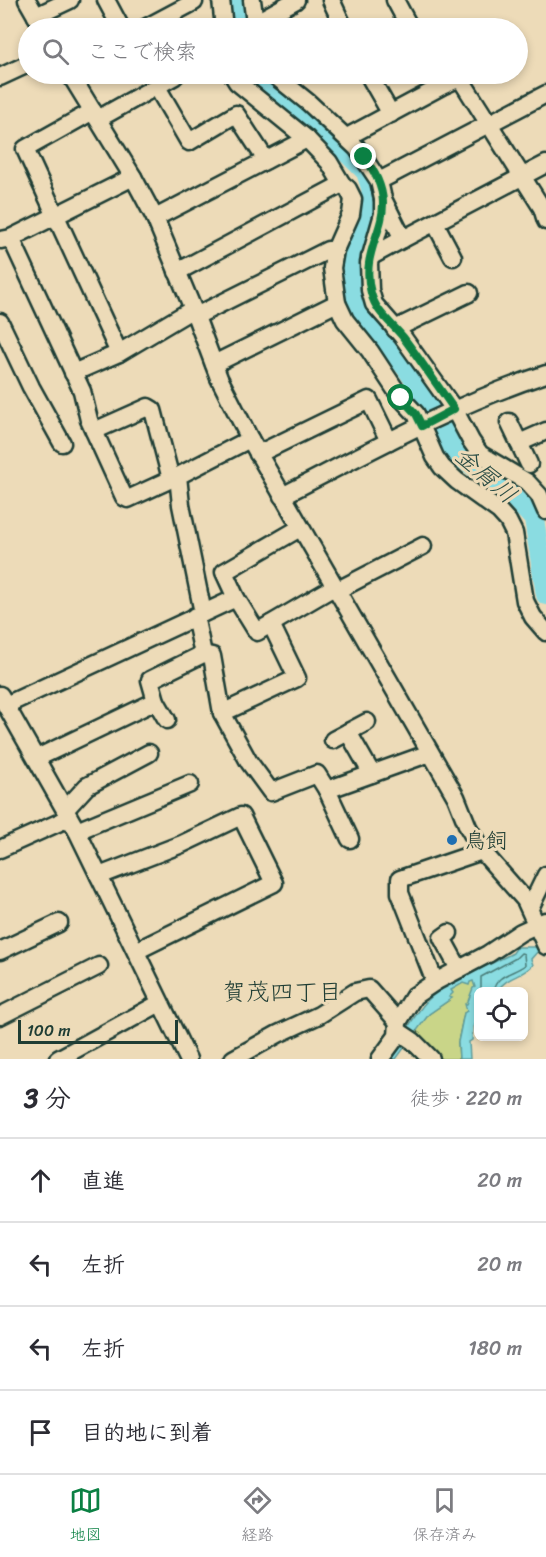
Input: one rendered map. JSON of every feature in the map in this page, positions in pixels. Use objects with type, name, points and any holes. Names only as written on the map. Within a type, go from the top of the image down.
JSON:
[{"type":"street","points":[[27,0],[38,18]]},
{"type":"street","points":[[45,18],[70,0]]},
{"type":"street","points":[[106,0],[116,18]]},
{"type":"street","points":[[164,18],[194,2],[192,0]]},
{"type":"street","points":[[221,0],[223,18]]},
{"type":"street","points":[[252,0],[254,18]]},
{"type":"street","points":[[268,18],[296,0]]},
{"type":"street","points":[[331,0],[339,18]]},
{"type":"street","points":[[395,0],[405,18]]},
{"type":"street","points":[[0,77],[18,69]]},
{"type":"street","points":[[76,84],[133,177],[154,218],[214,364],[258,454],[456,797],[468,827],[482,851],[518,890],[541,923],[546,946]]},
{"type":"street","points":[[119,353],[25,149],[162,84]]},
{"type":"street","points":[[239,84],[307,139],[329,162],[342,184],[348,189],[353,199],[351,214],[335,250],[333,268],[337,303],[345,320],[370,351],[401,398],[416,414],[435,457],[449,475],[499,511],[508,521],[514,533],[525,601],[533,617],[546,632]]},
{"type":"street","points":[[285,84],[347,137],[379,181],[383,199],[383,214],[370,257],[368,274],[374,304],[454,409],[480,454],[527,482],[539,495],[546,511]]},
{"type":"street","points":[[374,84],[391,114]]},
{"type":"street","points":[[347,137],[391,114],[432,84]]},
{"type":"street","points":[[464,84],[542,208],[546,221]]},
{"type":"street","points":[[157,87],[189,142],[236,114],[266,160]]},
{"type":"street","points":[[379,181],[546,94]]},
{"type":"street","points":[[154,218],[307,139]]},
{"type":"street","points":[[370,257],[546,164]]},
{"type":"street","points":[[133,177],[56,217],[6,239],[82,391],[89,420],[124,497],[128,499],[174,478],[250,439]]},
{"type":"street","points":[[177,272],[342,184]]},
{"type":"street","points":[[383,199],[404,239]]},
{"type":"street","points":[[435,223],[453,257]]},
{"type":"street","points":[[73,373],[119,353],[194,313],[328,250],[335,250]]},
{"type":"street","points":[[395,329],[469,293]]},
{"type":"street","points":[[214,364],[337,303]]},
{"type":"street","points":[[0,322],[31,387],[62,443]]},
{"type":"street","points":[[282,496],[454,409],[503,388],[546,374]]},
{"type":"street","points":[[258,454],[369,400],[389,441]]},
{"type":"street","points":[[94,431],[148,407],[153,410],[181,505],[203,654]]},
{"type":"street","points":[[508,422],[529,464]]},
{"type":"street","points":[[519,442],[546,431]]},
{"type":"street","points":[[300,528],[224,572],[236,598],[257,633],[335,589],[423,546]]},
{"type":"street","points":[[188,1059],[70,819],[3,700],[236,598]]},
{"type":"street","points":[[222,713],[297,678],[271,624]]},
{"type":"street","points":[[167,720],[156,701],[150,680],[203,654],[212,656],[222,713],[249,762],[271,792],[317,774],[350,839]]},
{"type":"street","points":[[37,758],[156,701]]},
{"type":"street","points":[[367,722],[340,736],[372,774]]},
{"type":"street","points":[[70,819],[87,786],[149,753]]},
{"type":"street","points":[[327,790],[430,753]]},
{"type":"street","points":[[0,849],[70,819],[190,784]]},
{"type":"street","points":[[99,876],[182,844],[241,816],[246,826],[274,883],[136,951]]},
{"type":"street","points":[[435,982],[400,892],[400,879],[482,851]]},
{"type":"street","points":[[530,908],[546,875]]},
{"type":"street","points":[[0,951],[59,923]]},
{"type":"street","points":[[380,1059],[397,1036],[398,1027],[414,996],[435,982],[488,954],[521,932],[541,923]]},
{"type":"street","points":[[417,936],[430,932],[446,935],[459,969]]},
{"type":"street","points":[[0,1016],[99,966]]},
{"type":"street","points":[[233,1059],[319,1015],[355,992],[369,989],[398,1027],[431,1059]]},
{"type":"street","points":[[58,1059],[160,1003]]},
{"type":"green space","points":[[475,980],[478,985],[474,987],[474,995],[467,1012],[464,1013],[458,1042],[459,1059],[439,1059],[413,1034],[429,1014],[449,1000],[449,990],[464,982]]},
{"type":"water","points":[[517,947],[537,947],[539,950],[531,959],[533,965],[500,987],[475,987],[473,981],[469,985],[463,983],[451,990],[453,993],[449,997],[452,998],[429,1014],[396,1059],[388,1059],[416,1015],[435,994],[513,953]]},
{"type":"water","points":[[473,988],[474,1025],[472,1040],[469,1042],[470,1059],[459,1059],[458,1042],[464,1013],[467,1011],[465,1004]]},
{"type":"waterway","name":"金屑川","points":[[235,0],[238,18]]},
{"type":"waterway","name":"金屑川","points":[[268,84],[317,123],[366,172],[372,191],[349,272],[355,306],[407,369],[425,396],[456,454],[504,487],[534,519],[546,595]]},
{"type":"place","name":"鳥飼","points":[[452,840]]},
{"type":"district","name":"賀茂四丁目","points":[[282,992]]},
{"type":"route","points":[[364,157],[379,181],[383,199],[383,214],[369,262],[368,274],[374,304],[380,314],[402,336],[454,409],[422,426],[416,414],[401,398]]}]
